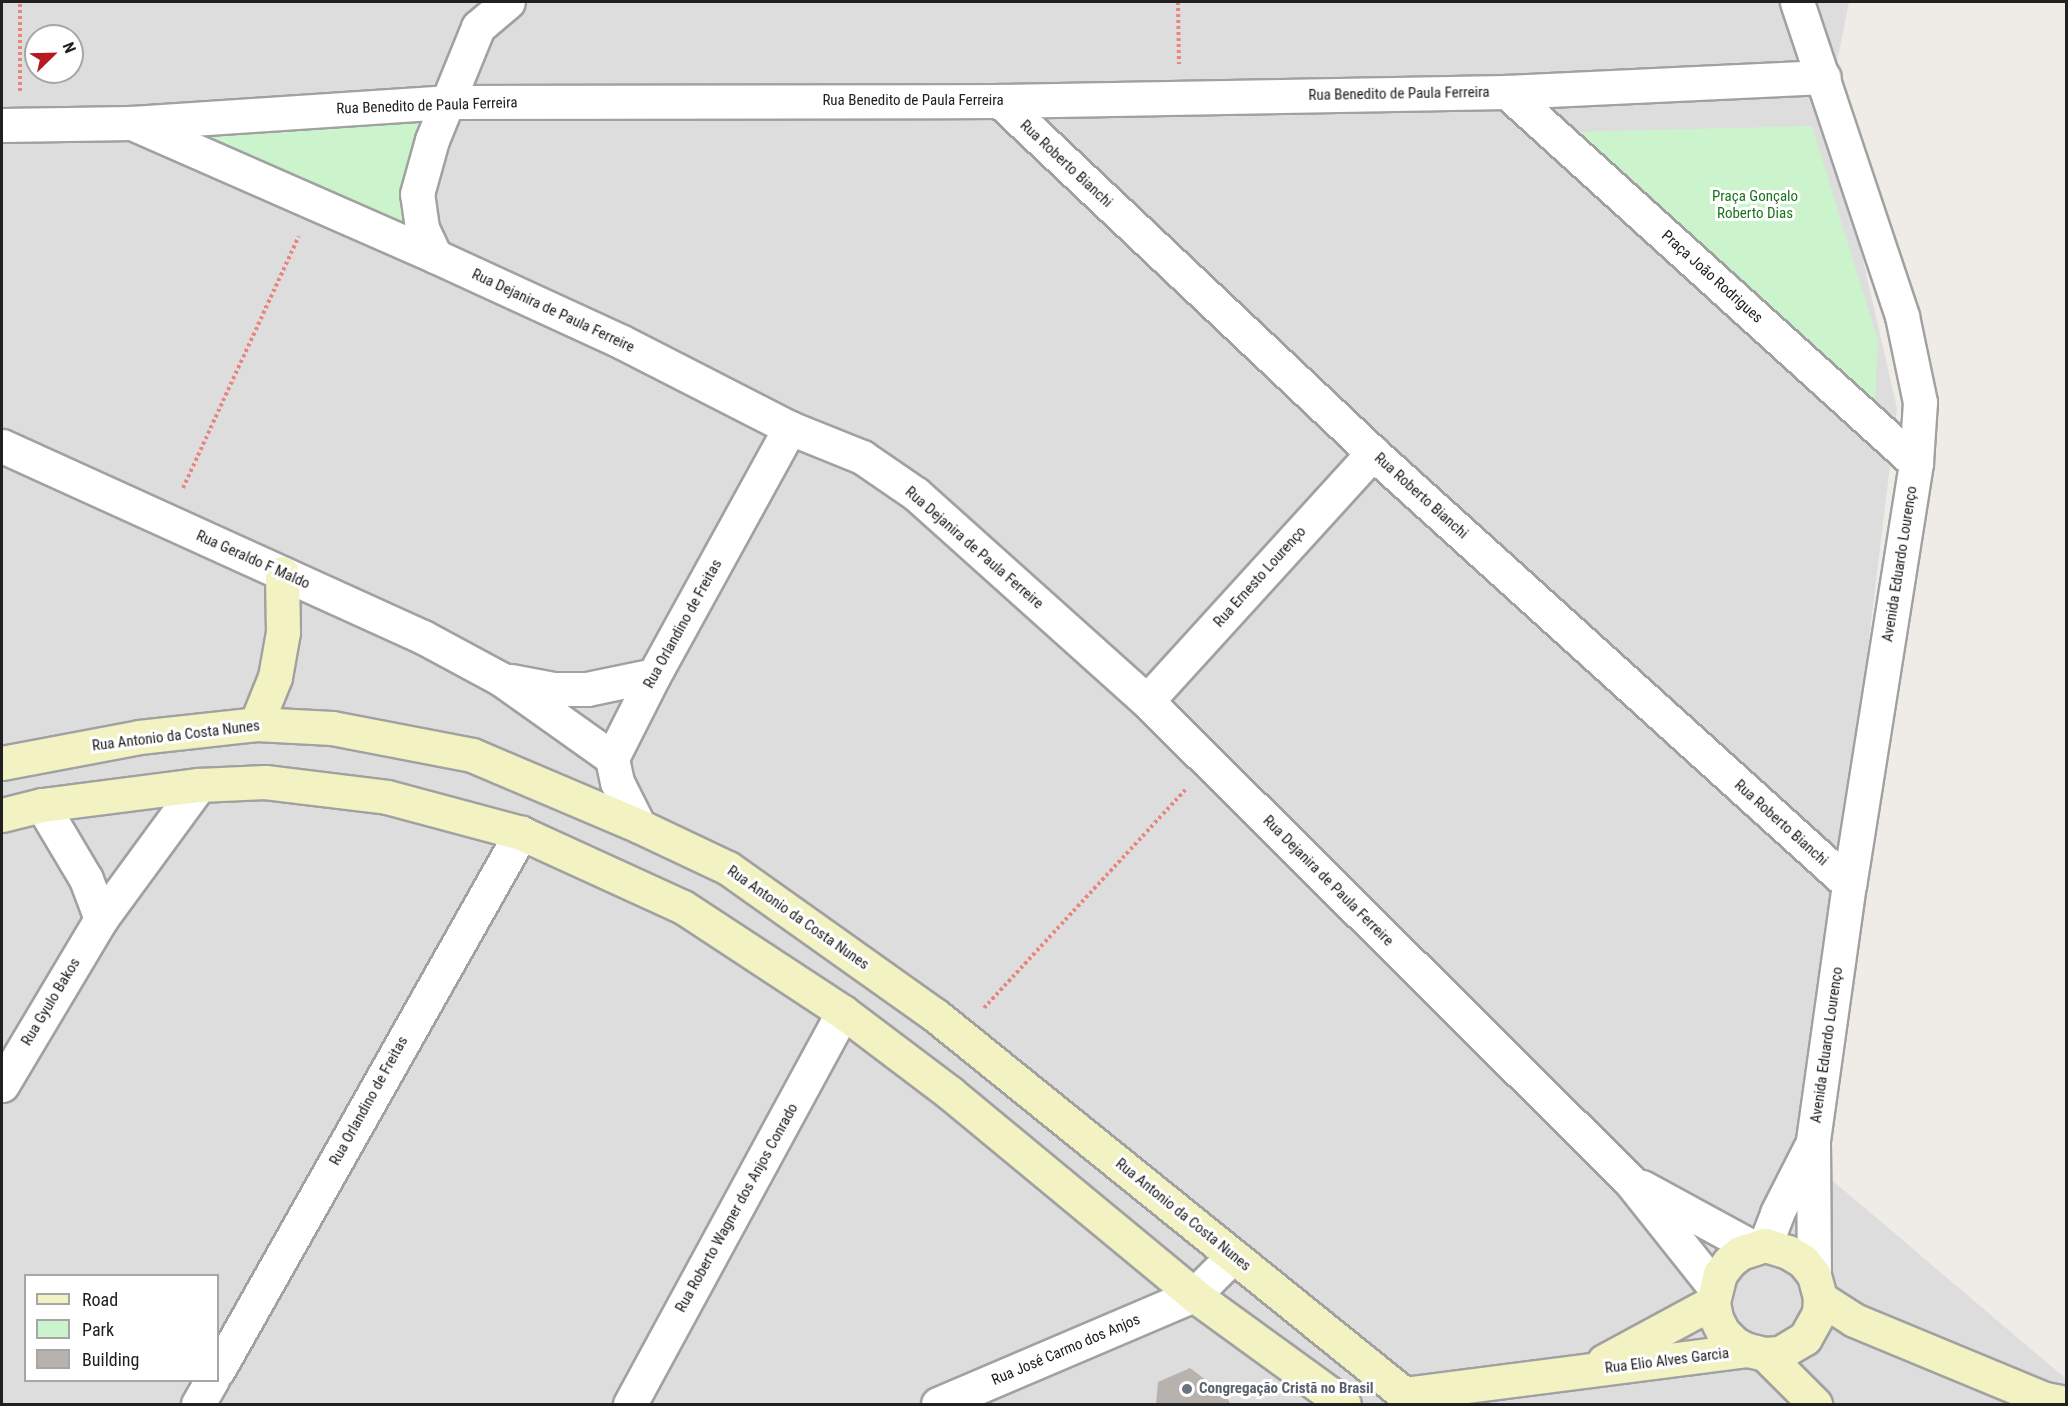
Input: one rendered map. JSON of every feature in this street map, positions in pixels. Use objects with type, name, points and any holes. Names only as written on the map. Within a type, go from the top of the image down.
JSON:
[{"type":"main road","points":[[256,724],[275,677],[283,632],[282,573]]},
{"type":"main road","name":"Rua Antonio da Costa Nunes","points":[[2,763],[139,737],[256,724],[332,728],[472,755],[639,825],[728,868],[959,1035],[1233,1256],[1402,1399]]},
{"type":"main road","points":[[2,815],[42,805],[200,785],[265,782],[387,797],[521,833],[683,907],[843,1012],[950,1093],[1194,1295],[1344,1404]]},
{"type":"main road","points":[[1815,1404],[1756,1352],[1734,1343],[1723,1332],[1716,1318],[1714,1295],[1729,1262],[1759,1247],[1788,1252],[1803,1261],[1817,1287],[1865,1324],[2044,1399],[2067,1403]]},
{"type":"main road","points":[[1756,1352],[1786,1350],[1805,1338],[1814,1326],[1817,1287]]},
{"type":"main road","name":"Rua Elio Alves Garcia","points":[[1587,1371],[1714,1295]]},
{"type":"main road","name":"Rua Elio Alves Garcia","points":[[1402,1399],[1587,1371],[1756,1352]]},
{"type":"main road","points":[[1278,1356],[1307,1404]]},
{"type":"street","points":[[435,256],[422,228],[417,195],[446,102],[478,27],[508,2]]},
{"type":"street","name":"Avenida Eduardo Lourenço","points":[[1797,2],[1824,77],[1902,316],[1920,402],[1916,463],[1849,884],[1813,1141],[1817,1287]]},
{"type":"street","name":"Rua Benedito de Paula Ferreira","points":[[11,124],[132,123],[446,102],[1000,101],[1180,98],[1508,92],[1824,77]]},
{"type":"street","name":"Praça João Rodrigues","points":[[1508,92],[1916,463]]},
{"type":"street","name":"Rua Roberto Bianchi","points":[[1000,101],[1374,453],[1849,884]]},
{"type":"street","name":"Rua Dejanira de Paula Ferreire","points":[[132,123],[435,256],[622,342],[790,428],[861,457],[916,494],[1147,701],[1630,1181],[1714,1295]]},
{"type":"street","name":"Rua Orlandino de Freitas","points":[[612,758],[654,675],[790,428]]},
{"type":"street","name":"Rua Geraldo F Maldo","points":[[2,446],[423,637],[501,679],[612,758]]},
{"type":"street","name":"Rua Ernesto Lourenço","points":[[1147,701],[1374,453]]},
{"type":"street","name":"Rua Geraldo F Maldo","points":[[501,679],[553,689],[587,689],[654,675]]},
{"type":"street","points":[[612,758],[617,782],[639,825]]},
{"type":"street","name":"Rua Gyulo Bakos","points":[[2,1085],[101,919],[200,785]]},
{"type":"street","points":[[42,805],[86,879],[101,919]]},
{"type":"street","name":"Rua Orlandino de Freitas","points":[[219,1368],[521,833]]},
{"type":"street","name":"Rua Roberto Wagner dos Anjos Conrado","points":[[630,1404],[843,1012]]},
{"type":"street","name":"Avenida Eduardo Lourenço","points":[[1759,1247],[1813,1141]]},
{"type":"street","name":"Rua Dejanira de Paula Ferreire","points":[[1630,1181],[1759,1247]]},
{"type":"street","points":[[1194,1295],[1233,1256]]},
{"type":"street","name":"Rua José Carmo dos Anjos","points":[[938,1404],[1194,1295]]},
{"type":"street","points":[[198,1404],[211,1382]]},
{"type":"path","points":[[11,124],[20,2]]},
{"type":"path","points":[[1178,2],[1180,98]]},
{"type":"path","points":[[168,521],[314,203]]},
{"type":"path","points":[[959,1035],[1209,764]]},
{"type":"shaded area","points":[[2,2],[1849,2],[1828,108],[1897,408],[1806,1158],[2066,1379],[2066,1404],[2,1404]]},
{"type":"green space","points":[[446,102],[432,140],[435,256],[132,123]]},
{"type":"green space","name":"Praça Gonçalo Roberto Dias","points":[[1812,126],[1878,341],[1874,422],[1568,132]]},
{"type":"building","name":"Congregação Cristã no Brasil","points":[[1190,1368],[1227,1396],[1230,1404],[1156,1404],[1158,1382]]},
{"type":"place","name":"Congregação Cristã no Brasil","points":[[1187,1389]]}]
